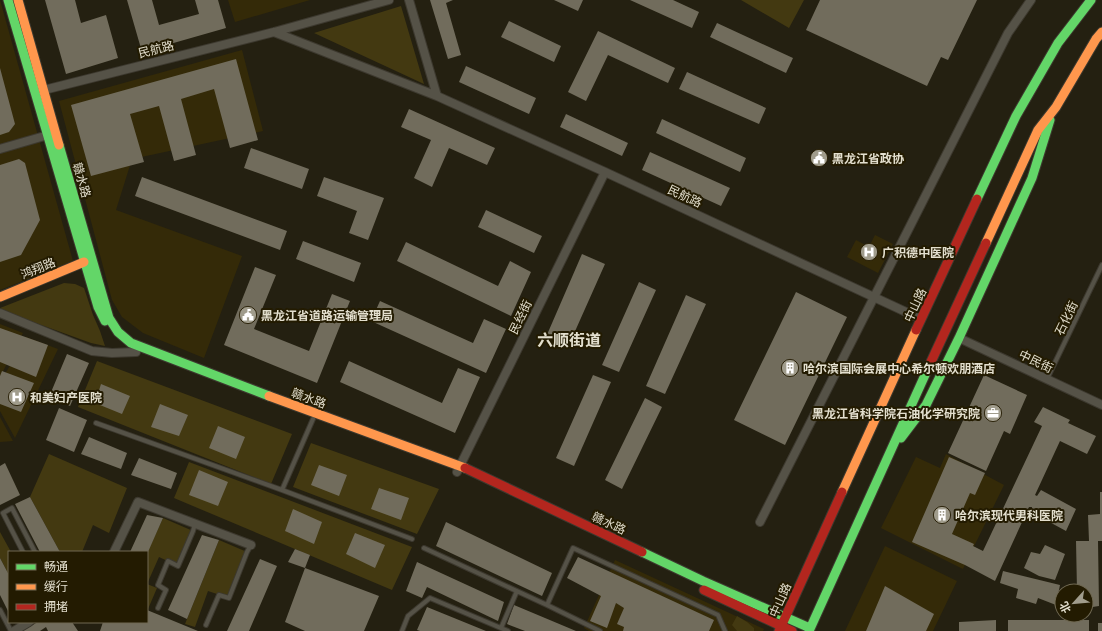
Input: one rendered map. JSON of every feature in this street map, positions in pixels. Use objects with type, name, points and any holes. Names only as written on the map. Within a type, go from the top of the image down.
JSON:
[{"type":"main road","name":"赣水路","points":[[8,0],[98,307],[111,333],[121,344],[136,352],[313,419],[458,469]]},
{"type":"main road","name":"赣水路","points":[[18,0],[109,318],[115,329],[123,337],[131,343],[458,469],[703,581],[792,631]]},
{"type":"main road","name":"中山路","points":[[782,625],[1016,116],[1058,43],[1092,0]]},
{"type":"main road","points":[[810,630],[1038,130],[1054,110],[1096,39],[1102,32]]},
{"type":"main road","points":[[891,450],[926,405],[959,338],[1032,178],[1054,110]]},
{"type":"main road","name":"鸿翔路","points":[[0,297],[84,262]]},
{"type":"main road","name":"赣水路","points":[[782,625],[810,630]]},
{"type":"street","name":"民航路","points":[[44,90],[274,32],[389,0]]},
{"type":"street","points":[[409,0],[437,96]]},
{"type":"street","points":[[760,522],[1008,33],[1030,0]]},
{"type":"street","name":"民航路","points":[[274,32],[437,96],[605,172],[921,320]]},
{"type":"street","points":[[0,149],[48,135]]},
{"type":"street","name":"民经街","points":[[458,469],[605,172]]},
{"type":"street","name":"赣水路","points":[[0,313],[92,351],[112,353],[136,352]]},
{"type":"street","name":"中民街","points":[[959,338],[1102,406]]},
{"type":"street","points":[[114,551],[138,502],[251,545]]},
{"type":"street","points":[[13,631],[27,623]]},
{"type":"lane","name":"石化街","points":[[1047,380],[1102,265]]},
{"type":"lane","points":[[282,490],[313,419]]},
{"type":"lane","points":[[96,422],[282,490],[412,540]]},
{"type":"lane","points":[[22,551],[3,513],[12,508],[34,551]]},
{"type":"lane","points":[[158,608],[166,590],[158,585],[168,561],[178,566],[195,523]]},
{"type":"lane","points":[[206,625],[219,595],[229,598],[251,545]]},
{"type":"lane","points":[[424,548],[600,631]]},
{"type":"lane","points":[[547,605],[573,548],[718,616],[725,631]]},
{"type":"lane","points":[[501,628],[517,591]]},
{"type":"lane","points":[[403,631],[408,616],[430,598],[508,631]]},
{"type":"lane","points":[[0,610],[8,623]]},
{"type":"shaded area","points":[[0,0],[73,261],[0,290]]},
{"type":"shaded area","points":[[228,0],[310,0],[235,22]]},
{"type":"shaded area","points":[[741,0],[804,0],[789,28]]},
{"type":"shaded area","points":[[401,6],[424,84],[314,33]]},
{"type":"shaded area","points":[[242,50],[263,131],[132,159],[116,210],[242,256],[204,358],[143,333],[122,317],[112,300],[59,101]]},
{"type":"shaded area","name":"广积德中医院","points":[[875,235],[893,244],[878,273],[847,257],[856,240],[869,247]]},
{"type":"shaded area","points":[[64,283],[75,284],[84,288],[105,346],[91,343],[0,310],[0,308]]},
{"type":"shaded area","points":[[0,324],[23,333],[0,377]]},
{"type":"shaded area","name":"和美妇产医院","points":[[26,337],[58,349],[15,438],[0,411],[0,383]]},
{"type":"shaded area","points":[[97,361],[292,434],[271,484],[78,407]]},
{"type":"shaded area","points":[[0,417],[13,441],[0,442]]},
{"type":"shaded area","points":[[311,443],[439,489],[417,534],[293,487]]},
{"type":"shaded area","points":[[49,454],[127,488],[109,533],[93,525],[82,551],[59,551],[30,497]]},
{"type":"shaded area","points":[[946,454],[1004,485],[963,569],[881,528],[916,457],[940,468]]},
{"type":"shaded area","points":[[189,462],[412,547],[392,590],[174,498]]},
{"type":"shaded area","points":[[163,518],[193,531],[178,566],[159,557],[148,582],[148,551]]},
{"type":"shaded area","points":[[0,532],[10,551],[8,551],[8,573],[0,558]]},
{"type":"shaded area","points":[[219,540],[247,552],[229,598],[208,591],[195,627],[185,624]]},
{"type":"shaded area","points":[[885,546],[957,581],[933,631],[845,631]]},
{"type":"shaded area","points":[[615,560],[764,629],[763,631],[589,631],[584,628]]},
{"type":"shaded area","points":[[148,584],[157,588],[148,609]]},
{"type":"shaded area","points":[[737,616],[754,628],[754,631],[737,631],[732,625]]},
{"type":"building","points":[[45,0],[75,0],[81,23],[106,15],[118,58],[66,74]]},
{"type":"building","points":[[127,0],[152,0],[159,25],[199,14],[195,0],[218,0],[226,28],[142,52]]},
{"type":"building","points":[[430,0],[453,0],[446,3],[461,55],[448,59]]},
{"type":"building","points":[[554,0],[583,0],[578,11]]},
{"type":"building","points":[[630,0],[673,0],[699,12],[692,28]]},
{"type":"building","points":[[820,0],[977,0],[948,60],[941,57],[927,86],[806,30]]},
{"type":"building","points":[[509,21],[561,46],[554,62],[501,37]]},
{"type":"building","points":[[717,23],[793,58],[786,73],[710,37]]},
{"type":"building","points":[[598,31],[675,68],[668,83],[608,55],[586,101],[568,92]]},
{"type":"building","points":[[236,59],[258,140],[230,148],[214,89],[181,99],[196,155],[174,161],[159,106],[130,114],[144,162],[91,176],[71,105]]},
{"type":"building","points":[[466,66],[536,98],[529,114],[459,82]]},
{"type":"building","points":[[0,68],[15,124],[9,132],[0,135]]},
{"type":"building","points":[[687,72],[766,108],[759,124],[679,89]]},
{"type":"building","points":[[409,109],[495,148],[487,165],[449,148],[432,187],[414,178],[431,140],[401,127]]},
{"type":"building","points":[[566,114],[628,143],[622,156],[560,127]]},
{"type":"building","points":[[662,119],[746,158],[740,172],[656,133]]},
{"type":"building","points":[[251,148],[309,169],[302,189],[244,168]]},
{"type":"building","points":[[650,152],[730,188],[721,206],[642,170]]},
{"type":"building","points":[[19,159],[25,163],[40,220],[21,255],[0,262],[0,165]]},
{"type":"building","points":[[142,177],[287,231],[280,250],[135,196]]},
{"type":"building","points":[[324,177],[384,198],[368,240],[349,233],[357,211],[317,196]]},
{"type":"building","points":[[486,210],[542,236],[534,253],[478,227]]},
{"type":"building","points":[[303,241],[361,263],[354,282],[296,259]]},
{"type":"building","points":[[406,242],[498,286],[510,261],[531,272],[511,316],[397,261]]},
{"type":"building","points":[[582,254],[605,264],[568,347],[546,337]]},
{"type":"building","name":"黑龙江省道路运输管理局","points":[[255,267],[276,275],[254,329],[309,351],[332,294],[350,301],[317,383],[224,345]]},
{"type":"building","points":[[639,282],[656,290],[619,372],[602,365]]},
{"type":"building","name":"哈尔滨国际会展中心希尔顿欢朋酒店","points":[[796,292],[847,317],[785,445],[734,420]]},
{"type":"building","points":[[686,295],[706,304],[665,394],[646,386]]},
{"type":"building","points":[[380,301],[473,343],[484,319],[506,329],[486,373],[371,321]]},
{"type":"building","points":[[0,328],[48,345],[36,377],[0,362]]},
{"type":"building","points":[[67,354],[89,363],[70,406],[49,397]]},
{"type":"building","points":[[349,361],[442,403],[458,368],[480,377],[455,433],[340,382]]},
{"type":"building","points":[[2,371],[34,383],[21,412],[0,404],[0,376]]},
{"type":"building","points":[[593,375],[611,382],[574,466],[556,458]]},
{"type":"building","name":"黑龙江省科学院石油化学研究院","points":[[984,375],[1027,395],[1010,434],[1004,431],[986,471],[948,453]]},
{"type":"building","points":[[101,384],[130,396],[122,414],[95,403]]},
{"type":"building","points":[[645,398],[662,407],[622,489],[605,480]]},
{"type":"building","points":[[160,404],[188,415],[179,436],[151,427]]},
{"type":"building","points":[[1043,407],[1070,420],[1068,423],[1096,436],[1087,454],[1060,441],[1035,495],[1037,496],[1041,490],[1076,509],[1066,531],[1031,512],[1032,507],[1029,507],[995,581],[965,565],[912,542],[949,457],[985,473],[975,495],[970,493],[952,534],[974,544],[973,546],[983,551],[1042,426],[1034,422]]},
{"type":"building","points":[[59,408],[87,420],[74,452],[46,440]]},
{"type":"building","points":[[218,426],[245,437],[236,459],[209,448]]},
{"type":"building","points":[[89,437],[127,453],[121,469],[81,454]]},
{"type":"building","points":[[139,458],[177,473],[171,489],[131,475]]},
{"type":"building","points":[[5,463],[20,495],[0,505],[0,466]]},
{"type":"building","points":[[319,465],[347,475],[339,496],[311,485]]},
{"type":"building","points":[[199,470],[228,482],[218,506],[189,495]]},
{"type":"building","points":[[379,488],[409,498],[401,520],[371,509]]},
{"type":"building","points":[[1100,492],[1102,492],[1102,541],[1098,541],[1099,606],[1094,607],[1094,583],[1077,583],[1076,541],[1089,541],[1088,515],[1100,514]]},
{"type":"building","points":[[30,497],[59,551],[39,551],[15,504]]},
{"type":"building","points":[[293,509],[322,522],[314,544],[285,531]]},
{"type":"building","points":[[147,515],[163,518],[148,552],[130,551]]},
{"type":"building","points":[[446,522],[552,573],[542,596],[436,546]]},
{"type":"building","points":[[355,533],[385,545],[375,568],[346,554]]},
{"type":"building","points":[[202,535],[219,540],[187,619],[168,610]]},
{"type":"building","points":[[1045,545],[1065,554],[1055,580],[1039,576],[1024,568],[1031,552],[1040,554]]},
{"type":"building","points":[[295,549],[310,555],[305,568],[288,562]]},
{"type":"building","points":[[578,557],[714,620],[709,631],[623,631],[624,627],[617,624],[624,608],[616,603],[607,628],[590,621],[601,596],[567,578]]},
{"type":"building","points":[[0,558],[8,573],[8,611],[0,595]]},
{"type":"building","points":[[260,559],[277,566],[249,631],[227,631]]},
{"type":"building","points":[[417,562],[504,602],[498,621],[427,587],[422,598],[406,591]]},
{"type":"building","points":[[305,568],[379,596],[364,631],[305,631],[285,622]]},
{"type":"building","points":[[1003,571],[1054,584],[1054,604],[1038,598],[1036,604],[1016,598],[1018,589],[1000,583]]},
{"type":"building","points":[[885,586],[934,614],[926,631],[866,631]]},
{"type":"building","points":[[514,605],[576,631],[525,631],[507,624]]},
{"type":"building","points":[[427,607],[486,631],[417,630]]},
{"type":"building","points":[[148,610],[198,631],[100,631],[103,623],[148,623]]},
{"type":"building","points":[[996,620],[996,631],[959,631],[959,622]]},
{"type":"building","points":[[1008,620],[1054,620],[1054,623],[1089,623],[1089,631],[1008,631]]},
{"type":"building","points":[[36,623],[73,623],[78,631],[48,631],[46,627],[40,631],[22,631]]},
{"type":"building","points":[[1098,623],[1102,623],[1102,631],[1098,631]]},
{"type":"traffic: fast","points":[[8,0],[98,307],[105,321]]},
{"type":"traffic: fast","points":[[977,199],[1016,116],[1058,43],[1091,0]]},
{"type":"traffic: fast","points":[[901,438],[926,405],[959,338],[1032,178],[1050,120]]},
{"type":"traffic: fast","points":[[59,145],[109,318],[118,332],[131,343],[269,396]]},
{"type":"traffic: fast","points":[[809,631],[930,364]]},
{"type":"traffic: fast","points":[[642,552],[703,581],[810,628]]},
{"type":"traffic: slow","points":[[18,0],[59,145]]},
{"type":"traffic: slow","points":[[986,243],[1038,130],[1056,107],[1096,39],[1102,32]]},
{"type":"traffic: slow","points":[[0,297],[84,262]]},
{"type":"traffic: slow","points":[[842,492],[916,330]]},
{"type":"traffic: slow","points":[[269,396],[465,468]]},
{"type":"traffic: jam","points":[[916,330],[977,199]]},
{"type":"traffic: jam","points":[[930,364],[986,243]]},
{"type":"traffic: jam","points":[[465,468],[642,552]]},
{"type":"traffic: jam","points":[[779,631],[842,492]]},
{"type":"traffic: jam","points":[[704,590],[792,631]]},
{"type":"place","name":"黑龙江省政协","points":[[819,158]]},
{"type":"place","name":"广积德中医院","points":[[869,252]]},
{"type":"place","name":"黑龙江省道路运输管理局","points":[[248,315]]},
{"type":"place","name":"哈尔滨国际会展中心希尔顿欢朋酒店","points":[[790,368]]},
{"type":"place","name":"和美妇产医院","points":[[17,397]]},
{"type":"place","name":"黑龙江省科学院石油化学研究院","points":[[993,413]]},
{"type":"place","name":"哈尔滨现代男科医院","points":[[942,515]]},
{"type":"district","name":"六顺街道","points":[[569,340]]}]
